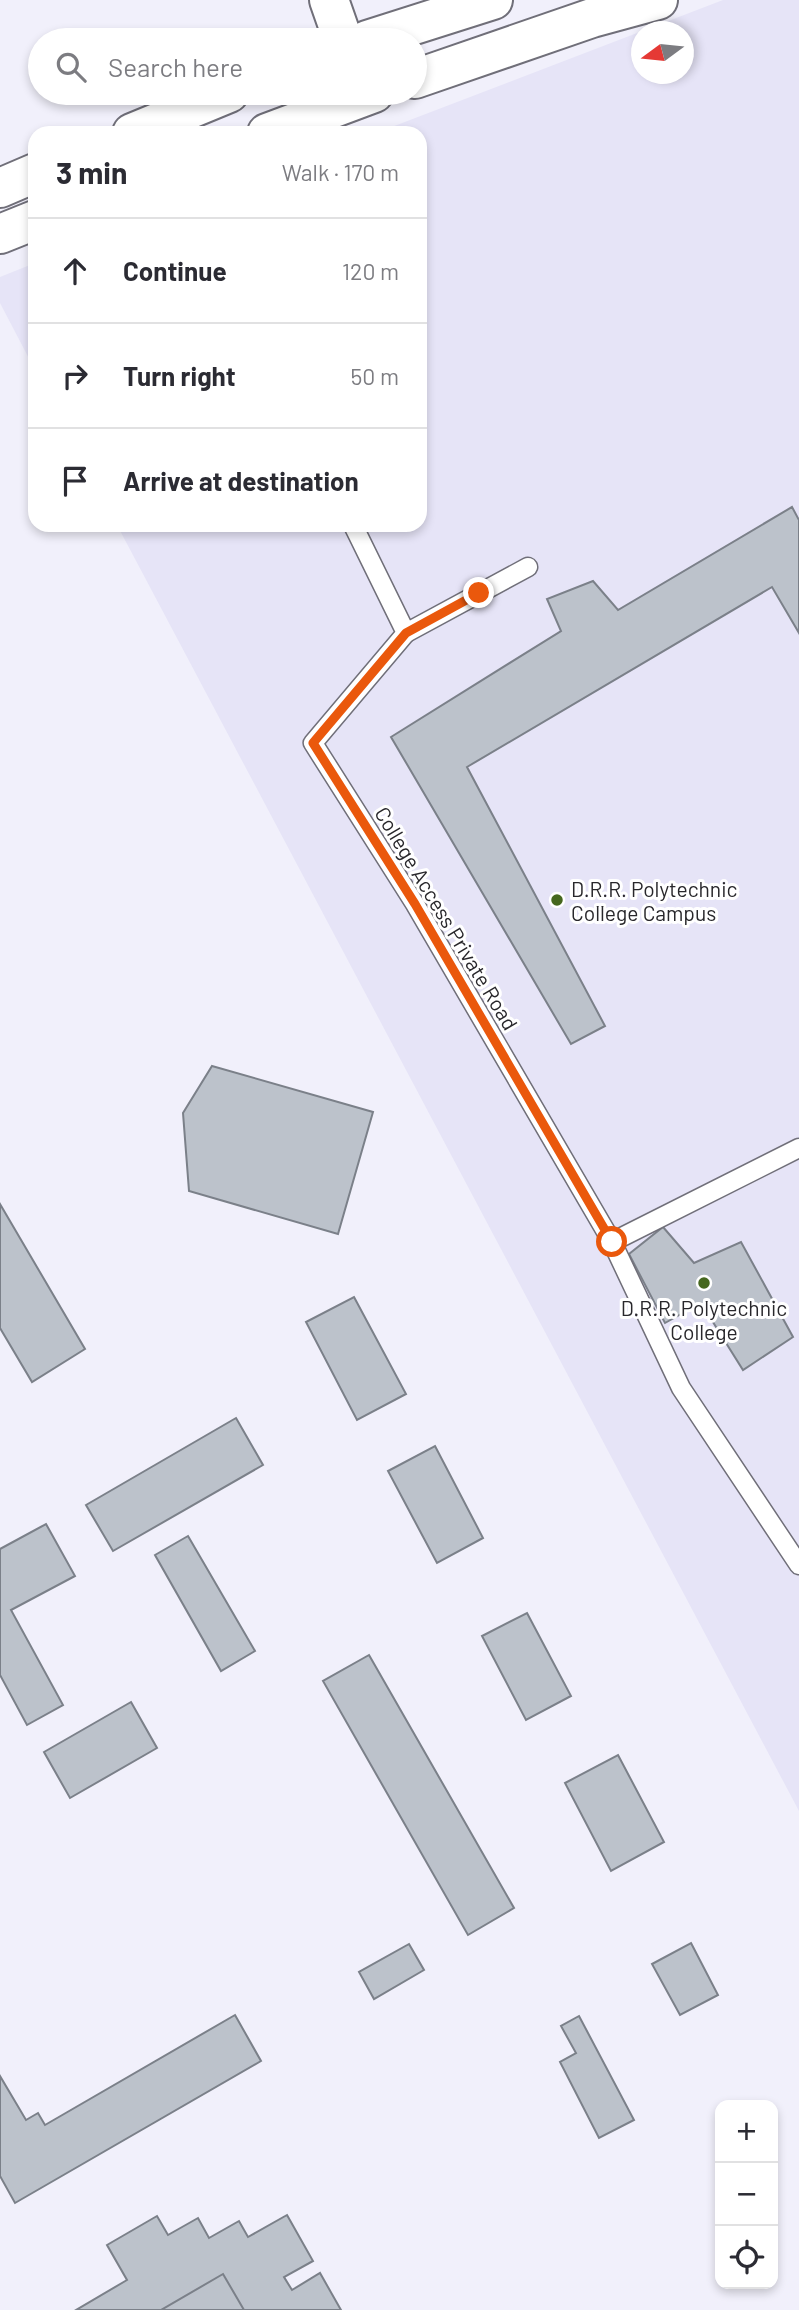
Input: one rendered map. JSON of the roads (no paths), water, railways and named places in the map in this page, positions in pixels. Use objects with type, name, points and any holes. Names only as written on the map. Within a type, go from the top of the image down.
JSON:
[{"type":"main road","points":[[329,0],[339,28]]},
{"type":"main road","points":[[405,28],[493,0]]},
{"type":"main road","points":[[427,75],[592,18],[658,0]]},
{"type":"main road","points":[[149,126],[200,105]]},
{"type":"main road","points":[[286,126],[342,105]]},
{"type":"main road","points":[[0,188],[28,176]]},
{"type":"main road","points":[[0,233],[28,223]]},
{"type":"lane","points":[[356,532],[406,633]]},
{"type":"lane","name":"College Access Private Road","points":[[528,567],[406,633],[313,743],[415,904],[612,1242],[681,1388],[799,1565]]},
{"type":"lane","points":[[612,1242],[799,1148]]},
{"type":"place","name":"D.R.R. Polytechnic College Campus","points":[[557,900]]},
{"type":"place","name":"D.R.R. Polytechnic College","points":[[704,1283]]}]
